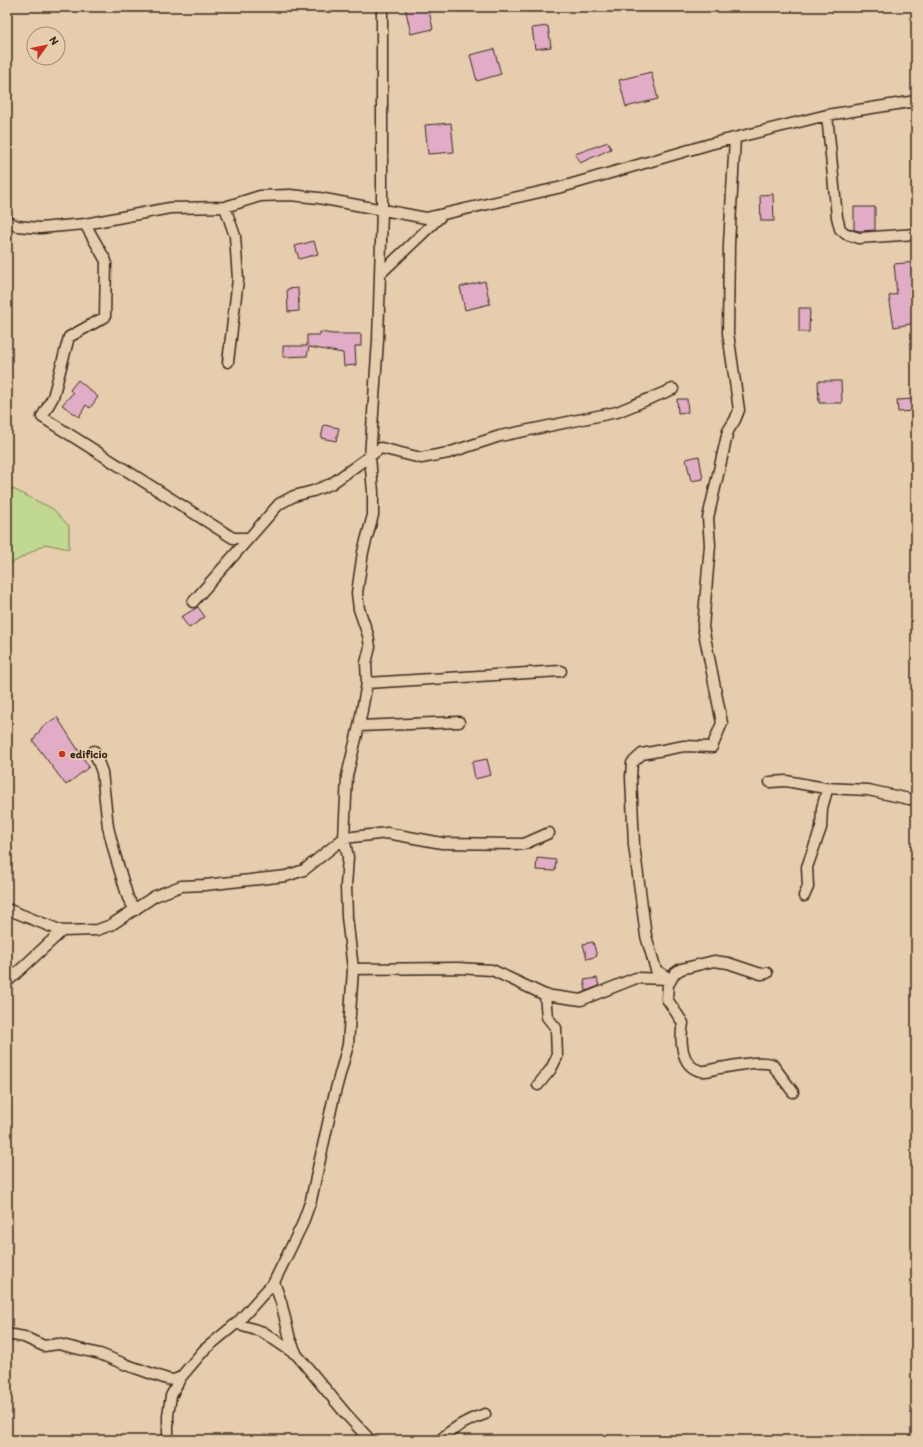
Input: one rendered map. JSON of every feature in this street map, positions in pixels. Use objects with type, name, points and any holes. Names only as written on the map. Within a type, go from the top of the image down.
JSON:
[{"type":"street","points":[[168,1440],[168,1415],[171,1396],[181,1377],[204,1350],[238,1322],[274,1282],[302,1225],[311,1200],[334,1096],[348,1045],[353,969],[347,917],[346,886],[348,857],[344,838],[347,776],[359,726],[367,683],[366,663],[370,646],[368,635],[359,609],[357,593],[363,552],[373,515],[370,457],[378,340],[382,210],[382,7]]},
{"type":"street","points":[[7,221],[17,226],[40,228],[85,224],[170,208],[225,207],[260,196],[290,195],[319,198],[426,218],[562,187],[735,138],[827,115],[916,101]]},
{"type":"street","points":[[827,115],[836,217],[840,229],[846,234],[859,238],[916,234]]},
{"type":"street","points":[[670,979],[656,970],[646,936],[634,845],[631,777],[632,763],[642,754],[684,746],[712,748],[722,723],[703,627],[710,545],[708,518],[728,431],[739,410],[728,333],[729,244],[735,138]]},
{"type":"street","points":[[225,207],[235,236],[238,279],[228,362]]},
{"type":"street","points":[[380,274],[442,215]]},
{"type":"street","points":[[85,224],[106,261],[105,317],[69,337],[53,398],[42,416],[233,538],[249,538]]},
{"type":"street","points":[[192,602],[279,504],[294,496],[331,484],[381,448],[421,458],[448,453],[500,436],[618,412],[673,389]]},
{"type":"street","points":[[367,683],[560,671]]},
{"type":"street","points":[[359,726],[459,722]]},
{"type":"street","points":[[94,751],[102,772],[108,827],[115,855],[128,898],[135,910]]},
{"type":"street","points":[[770,782],[786,781],[825,788],[868,790],[909,799],[916,799]]},
{"type":"street","points":[[804,896],[808,887],[807,867],[821,828],[822,808],[826,794],[825,788]]},
{"type":"street","points":[[7,909],[62,931],[97,930],[111,926],[155,896],[181,886],[286,876],[304,870],[344,838],[387,833],[442,843],[524,844],[549,833]]},
{"type":"street","points":[[7,982],[62,931]]},
{"type":"street","points":[[768,973],[761,974],[728,963],[714,962],[681,970],[675,973],[670,979],[667,999],[683,1023],[681,1036],[682,1050],[689,1063],[694,1067],[700,1071],[765,1062],[772,1064],[793,1092]]},
{"type":"street","points":[[353,969],[457,968],[492,970],[545,996],[581,1000],[636,978],[670,979]]},
{"type":"street","points":[[538,1085],[551,1069],[557,1057],[556,1028],[547,1017],[545,996]]},
{"type":"street","points":[[274,1282],[282,1302],[290,1339],[297,1355],[346,1414],[370,1440]]},
{"type":"street","points":[[238,1322],[243,1326],[263,1332],[297,1355]]},
{"type":"street","points":[[7,1334],[24,1337],[44,1346],[58,1344],[100,1354],[127,1365],[174,1380],[181,1377]]},
{"type":"street","points":[[440,1440],[447,1434],[478,1416],[485,1414]]},
{"type":"green space","points":[[7,486],[53,509],[69,526],[69,549],[45,544],[7,566]]},
{"type":"building","points":[[405,7],[428,7],[433,29],[411,34]]},
{"type":"building","points":[[548,26],[551,47],[535,49],[532,28]]},
{"type":"building","points":[[494,49],[501,74],[477,81],[470,55]]},
{"type":"building","points":[[651,72],[658,99],[626,107],[619,80]]},
{"type":"building","points":[[451,123],[454,152],[428,154],[425,125]]},
{"type":"building","points":[[608,142],[611,149],[580,163],[575,154]]},
{"type":"building","points":[[773,194],[774,221],[761,221],[760,195]]},
{"type":"building","points":[[854,207],[875,207],[875,230],[854,230]]},
{"type":"building","points":[[314,241],[318,254],[299,259],[295,246]]},
{"type":"building","points":[[916,262],[916,323],[894,327],[889,296],[897,294],[894,264]]},
{"type":"building","points":[[485,281],[490,304],[465,310],[460,287]]},
{"type":"building","points":[[298,288],[299,311],[288,312],[287,289]]},
{"type":"building","points":[[799,308],[810,308],[809,332],[799,332]]},
{"type":"building","points":[[320,332],[333,334],[361,334],[361,346],[355,346],[356,365],[344,366],[343,353],[309,347],[307,356],[283,357],[283,346],[307,346],[307,335],[320,335]]},
{"type":"building","points":[[78,380],[98,397],[90,408],[86,405],[79,417],[62,405],[73,393],[70,390]]},
{"type":"building","points":[[818,381],[841,381],[842,403],[819,403]]},
{"type":"building","points":[[677,399],[687,399],[688,412],[678,413]]},
{"type":"building","points":[[914,399],[915,411],[898,412],[897,400]]},
{"type":"building","points":[[324,425],[339,428],[336,441],[321,438]]},
{"type":"building","points":[[699,456],[703,479],[691,481],[686,459]]},
{"type":"building","points":[[198,607],[205,617],[189,628],[181,617]]},
{"type":"building","name":"edificio","points":[[57,717],[89,767],[66,785],[33,741],[42,727]]},
{"type":"building","points":[[487,759],[491,775],[475,779],[472,762]]},
{"type":"building","points":[[537,858],[556,860],[555,871],[536,870]]},
{"type":"building","points":[[593,942],[597,956],[587,959],[583,944]]},
{"type":"building","points":[[597,978],[599,986],[586,991],[584,980]]},
{"type":"place","name":"edificio","points":[[62,754]]}]
